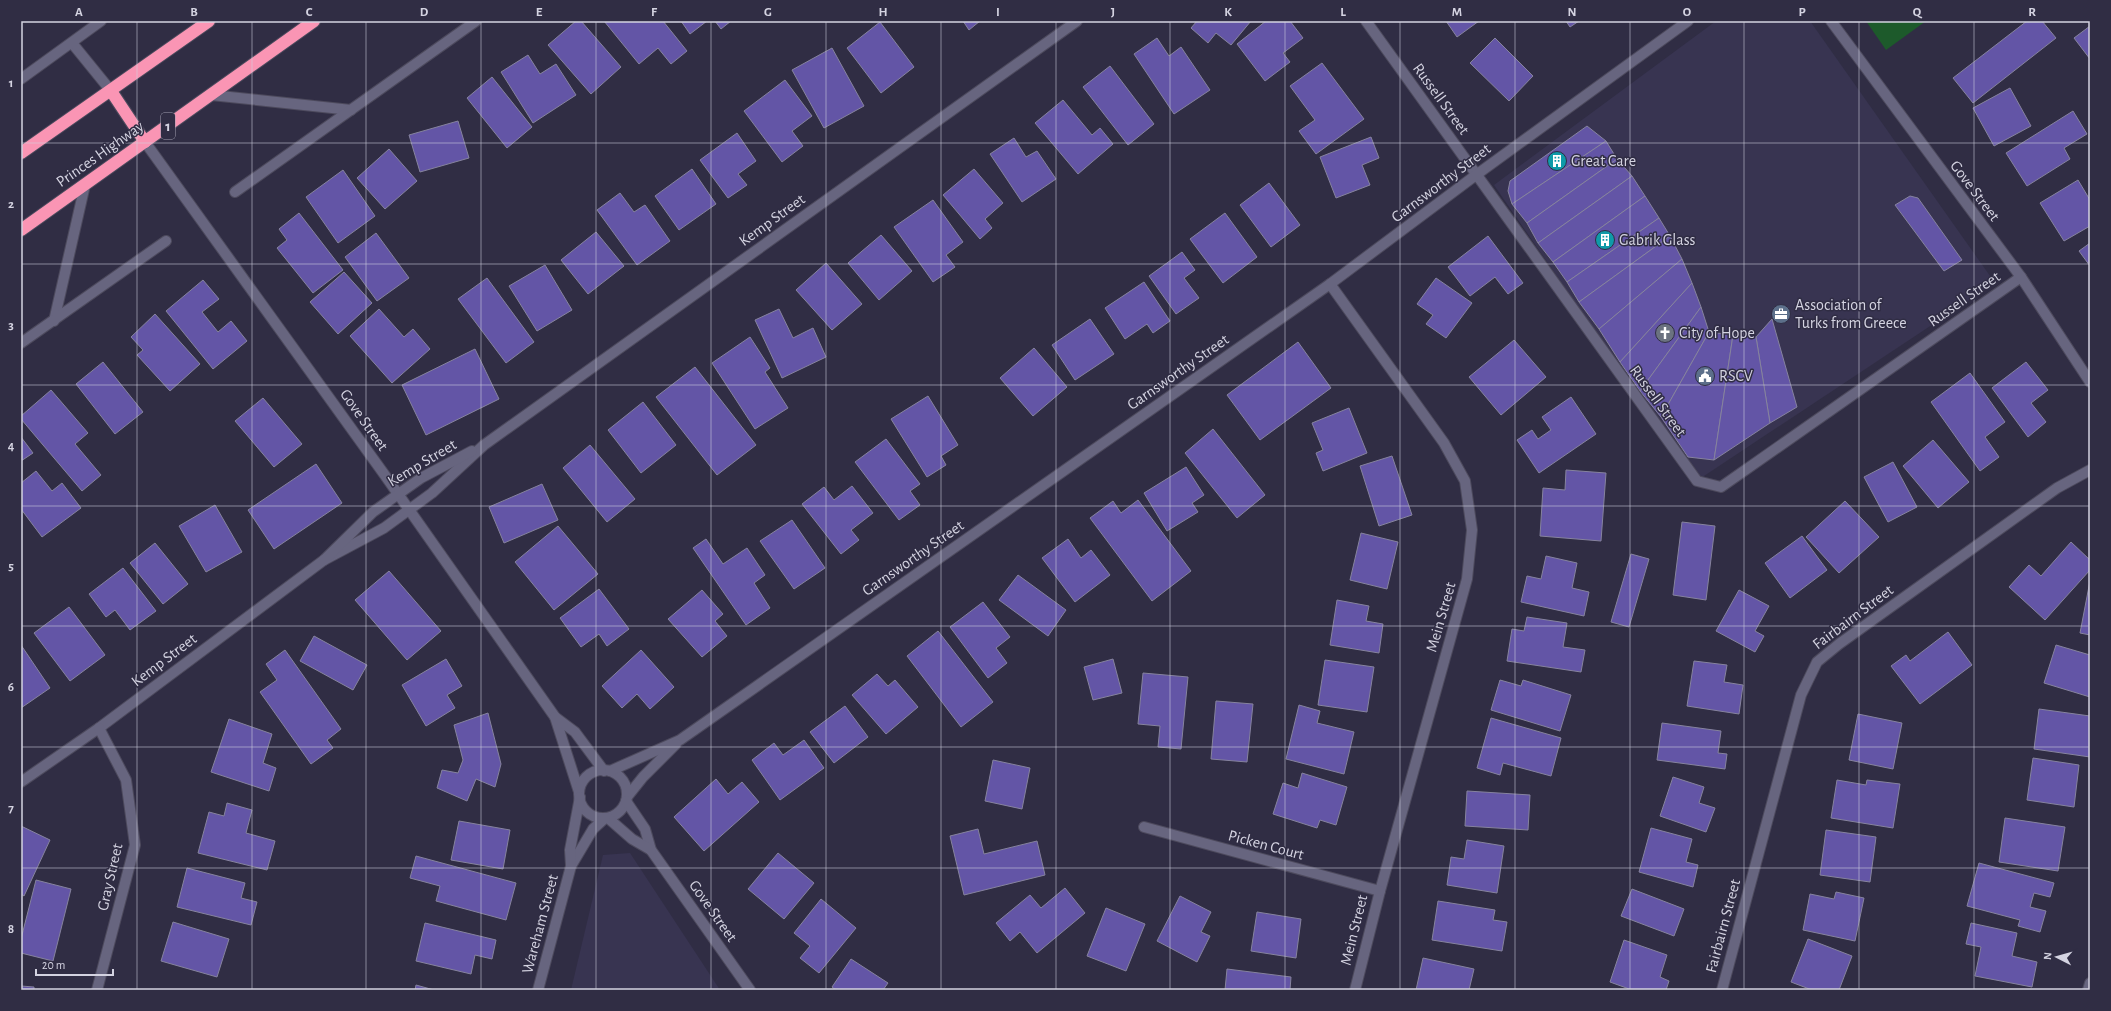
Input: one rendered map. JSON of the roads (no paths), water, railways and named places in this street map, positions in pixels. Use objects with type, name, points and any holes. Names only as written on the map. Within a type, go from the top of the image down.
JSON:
[{"type":"highway","points":[[21,154],[209,21]]},
{"type":"highway","name":"Princes Highway","points":[[21,230],[314,21]]},
{"type":"highway","points":[[111,91],[145,142]]},
{"type":"street","points":[[21,79],[101,21]]},
{"type":"street","points":[[235,192],[476,21]]},
{"type":"street","name":"Kemp Street","points":[[324,560],[384,528],[432,493],[484,445],[1077,21]]},
{"type":"street","name":"Russell Street","points":[[1366,21],[1697,481],[1710,486],[1721,487],[2021,277]]},
{"type":"street","name":"Garnsworthy Street","points":[[627,799],[643,777],[680,740],[1330,284],[1476,175],[1688,21]]},
{"type":"street","name":"Gove Street","points":[[1832,21],[2021,277],[2090,382]]},
{"type":"street","points":[[72,42],[111,91]]},
{"type":"street","points":[[211,95],[351,110]]},
{"type":"street","name":"Gove Street","points":[[145,142],[398,494],[555,717],[580,794]]},
{"type":"street","points":[[54,321],[85,185]]},
{"type":"street","points":[[21,343],[166,241]]},
{"type":"street","name":"Mein Street","points":[[1330,284],[1444,443],[1465,481],[1472,530],[1467,579],[1354,990]]},
{"type":"street","name":"Kemp Street","points":[[21,782],[99,728],[324,560],[373,512],[421,478],[484,445]]},
{"type":"street","name":"Fairbairn Street","points":[[1722,990],[1801,695],[1817,662],[1839,644],[2057,488],[2090,470]]},
{"type":"street","name":"Gove Street","points":[[555,717],[575,732],[607,771]]},
{"type":"street","name":"Gray Street","points":[[97,990],[135,845],[126,780],[99,728]]},
{"type":"street","name":"Garnsworthy Street","points":[[607,771],[680,740]]},
{"type":"street","points":[[607,771],[623,782],[627,799],[619,812],[606,818],[596,817],[589,814],[584,808],[580,794],[585,779],[590,774],[607,771]]},
{"type":"street","name":"Wareham Street","points":[[571,866],[570,850],[580,794]]},
{"type":"street","name":"Gove Street","points":[[627,799],[645,829],[651,850],[750,990]]},
{"type":"street","name":"Gove Street","points":[[606,818],[632,839],[651,850]]},
{"type":"street","name":"Wareham Street","points":[[538,990],[571,866],[593,829],[606,818]]},
{"type":"street","name":"Picken Court","points":[[1144,827],[1380,891]]},
{"type":"street","points":[[2088,990],[2090,983]]},
{"type":"place","name":"Great Care","points":[[1557,161]]},
{"type":"place","name":"Gabrik Glass","points":[[1605,240]]},
{"type":"place","name":"Association of Turks from Greece","points":[[1781,314]]},
{"type":"place","name":"City of Hope","points":[[1665,333]]},
{"type":"place","name":"RSCV","points":[[1705,376]]}]
